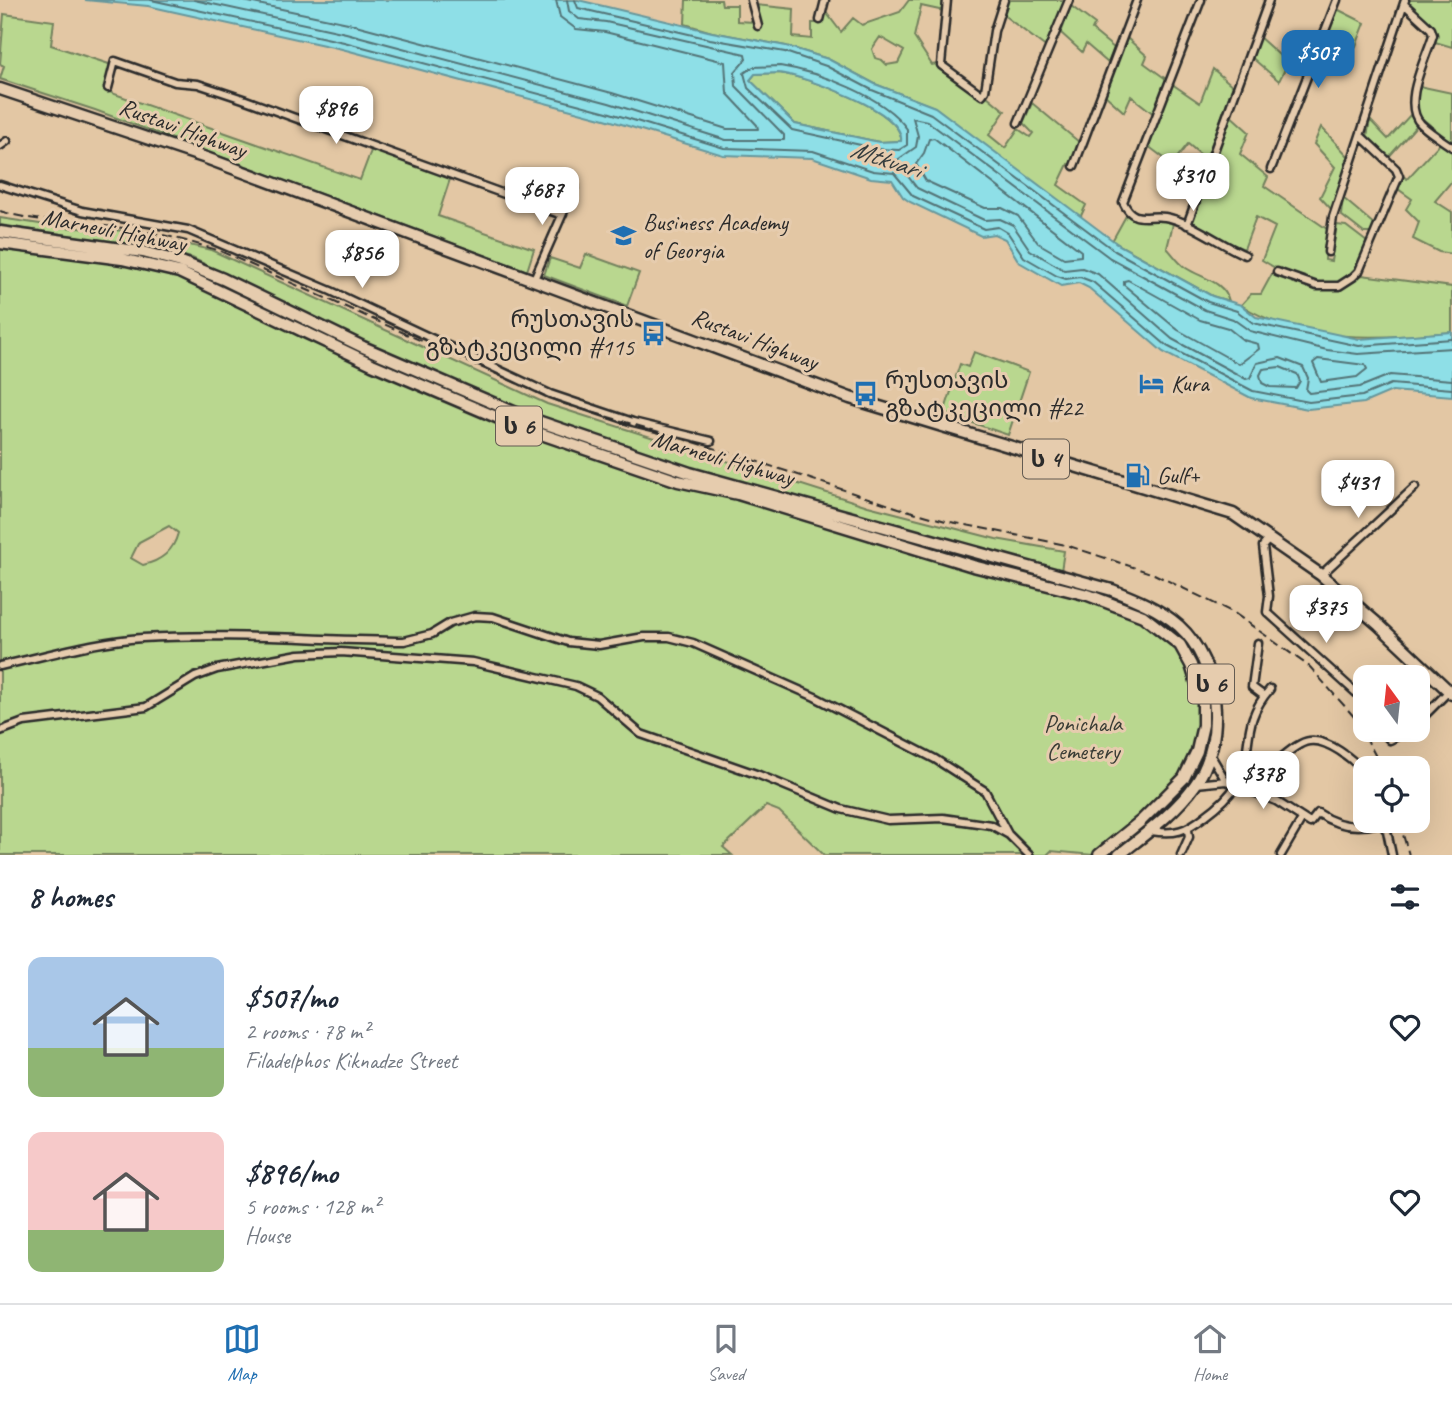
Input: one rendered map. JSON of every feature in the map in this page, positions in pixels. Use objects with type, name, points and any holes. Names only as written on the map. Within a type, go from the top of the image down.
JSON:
[{"type":"highway","name":"Rustavi Highway","points":[[0,89],[111,124],[897,414],[1233,514],[1321,575],[1451,693]]},
{"type":"highway","name":"Marneuli Highway","points":[[0,232],[143,252],[181,262],[223,279],[363,347],[523,416],[691,473],[990,559],[1112,590],[1157,610],[1178,625],[1194,644],[1211,682],[1215,707],[1209,752],[1196,784],[1119,855]]},
{"type":"highway","name":"Marneuli Highway","points":[[0,243],[122,259],[179,272],[372,364],[515,425],[678,481],[738,494],[973,566],[1088,594],[1128,608],[1171,636],[1191,665],[1203,702],[1203,725],[1193,760],[1174,790],[1099,855]]},
{"type":"highway","points":[[973,566],[975,554]]},
{"type":"highway","points":[[987,570],[990,559]]},
{"type":"street","points":[[751,0],[758,26]]},
{"type":"street","points":[[820,20],[825,0]]},
{"type":"street","points":[[947,0],[941,65],[977,93],[984,94],[994,31],[1004,0]]},
{"type":"street","points":[[1018,123],[1069,0]]},
{"type":"street","points":[[1074,166],[1137,0]]},
{"type":"street","points":[[1201,0],[1123,202],[1128,212],[1138,219],[1165,217],[1187,225],[1245,255]]},
{"type":"street","points":[[1187,225],[1269,0]]},
{"type":"street","points":[[1271,169],[1336,0]]},
{"type":"street","points":[[1328,252],[1333,217],[1405,2],[1431,29],[1433,36],[1414,96],[1413,112],[1422,125],[1452,148]]},
{"type":"street","points":[[108,89],[115,61],[175,82],[198,84],[378,146],[562,215]]},
{"type":"street","points":[[1277,272],[1317,286],[1333,286],[1345,283],[1359,271],[1399,176],[1396,169],[1362,136]]},
{"type":"street","points":[[0,146],[7,141]]},
{"type":"street","points":[[0,185],[82,211],[188,230],[364,306],[451,350],[550,394],[633,422],[710,441]]},
{"type":"street","points":[[534,279],[575,186]]},
{"type":"street","points":[[1321,575],[1415,487]]},
{"type":"street","points":[[1270,538],[1263,546],[1269,596],[1267,612],[1353,690]]},
{"type":"street","points":[[0,666],[97,644],[139,638],[197,636],[404,641],[432,634],[450,623],[475,616],[493,617],[568,642],[600,645],[644,637],[669,636],[693,643],[815,697],[935,759],[985,791],[1009,835]]},
{"type":"street","points":[[1258,643],[1252,687],[1264,696]]},
{"type":"street","points":[[0,731],[24,722],[146,707],[195,677],[217,669],[299,654],[341,652],[474,662],[576,685],[597,696],[642,734],[759,775],[841,809],[888,820],[943,818],[991,825],[1009,835],[1027,853],[1038,855]]},
{"type":"street","points":[[1149,830],[1170,834],[1188,830],[1216,808],[1235,786],[1247,750],[1247,731],[1252,713],[1270,689]]},
{"type":"street","points":[[1430,711],[1451,693]]},
{"type":"street","points":[[1250,790],[1306,741],[1316,741],[1338,751],[1353,764]]},
{"type":"street","points":[[1209,752],[1226,781],[1235,786],[1276,801],[1310,823],[1318,813],[1328,820],[1353,827]]},
{"type":"street","points":[[1196,784],[1226,781]]},
{"type":"street","points":[[1281,855],[1302,819]]},
{"type":"street","points":[[1181,855],[1189,837],[1188,830]]},
{"type":"street","points":[[1387,833],[1392,855]]},
{"type":"green space","points":[[686,0],[721,0],[722,5],[737,5],[737,21],[754,22],[756,5],[794,9],[793,37],[812,39],[812,23],[820,23],[825,11],[841,32],[853,18],[862,25],[900,12],[909,0],[945,0],[944,11],[921,6],[914,37],[932,65],[937,64],[977,96],[987,96],[1005,111],[989,135],[1005,148],[1018,129],[1030,137],[1033,133],[1023,123],[1032,103],[1079,142],[1071,165],[1068,164],[1058,185],[1086,205],[1080,218],[934,107],[875,84],[828,59],[786,46],[685,24]],"holes":[[[880,37],[904,51],[898,63],[887,65],[875,58],[872,49]]]},
{"type":"green space","points":[[1008,0],[1066,0],[1047,48],[1002,14]]},
{"type":"green space","points":[[1408,0],[1452,0],[1452,47],[1435,42],[1434,26],[1406,4]]},
{"type":"green space","points":[[1071,6],[1095,24],[1092,30],[1114,48],[1108,63],[1086,44],[1082,52],[1061,33]]},
{"type":"green space","points":[[1337,9],[1365,23],[1356,46],[1327,31]]},
{"type":"green space","points":[[4,14],[54,21],[51,45],[115,66],[106,91],[360,180],[372,148],[451,176],[438,216],[534,249],[527,271],[95,110],[0,79],[4,66],[0,64]]},
{"type":"green space","points":[[1258,36],[1288,63],[1279,81],[1250,56]]},
{"type":"green space","points":[[1127,38],[1147,56],[1144,63],[1166,79],[1154,114],[1131,96],[1124,112],[1105,95]]},
{"type":"green space","points":[[1213,69],[1233,86],[1206,159],[1188,144],[1172,164],[1148,146],[1172,84],[1200,103]]},
{"type":"green space","points":[[779,73],[829,88],[871,107],[898,130],[901,141],[879,142],[795,124],[750,80],[755,74]]},
{"type":"green space","points":[[1419,86],[1452,93],[1452,143],[1418,115],[1416,94]]},
{"type":"green space","points":[[1229,114],[1249,132],[1240,154],[1268,177],[1264,186],[1327,229],[1325,260],[1331,261],[1337,225],[1346,226],[1367,242],[1355,269],[1344,280],[1333,284],[1308,282],[1262,260],[1275,227],[1256,217],[1244,249],[1207,234],[1190,222]]},
{"type":"green space","points":[[1411,114],[1418,124],[1387,159],[1367,137],[1370,120],[1388,139]]},
{"type":"green space","points":[[1321,127],[1350,158],[1332,210],[1320,197],[1335,167],[1314,144]]},
{"type":"green space","points":[[1441,142],[1452,150],[1452,181],[1435,201],[1452,212],[1452,254],[1439,252],[1413,239],[1419,222],[1406,209],[1412,199],[1398,189],[1402,175],[1407,179]]},
{"type":"green space","points":[[1343,198],[1375,225],[1372,233],[1364,233],[1341,215]]},
{"type":"green space","points":[[1127,214],[1139,219],[1162,220],[1173,224],[1167,248],[1183,266],[1217,284],[1229,301],[1212,296],[1112,241]]},
{"type":"green space","points":[[0,218],[60,227],[128,231],[211,250],[547,404],[868,506],[996,539],[1064,551],[1061,571],[677,464],[518,408],[370,344],[192,258],[147,247],[0,225]]},
{"type":"green space","name":"Ponichala Cemetery","points":[[0,246],[158,269],[213,290],[304,339],[490,418],[731,495],[1130,611],[1169,637],[1182,656],[1200,698],[1197,749],[1173,788],[1093,855],[1051,851],[1047,855],[824,855],[779,811],[766,806],[723,847],[732,855],[0,855]],"holes":[[[169,526],[178,533],[165,555],[155,561],[143,565],[131,558],[139,542]]]},
{"type":"green space","points":[[586,254],[639,273],[627,306],[544,275],[550,258],[580,268]]},
{"type":"green space","points":[[1273,272],[1299,283],[1337,290],[1362,275],[1452,287],[1452,332],[1370,337],[1316,333],[1290,327],[1241,305],[1251,294],[1261,294]]},
{"type":"green space","points":[[974,352],[1029,372],[1008,435],[944,413],[960,364],[968,367]]},
{"type":"water","name":"Mtkvari","points":[[85,0],[578,0],[712,32],[786,46],[828,59],[875,84],[935,107],[1119,245],[1212,296],[1241,305],[1256,317],[1359,339],[1452,332],[1452,396],[1392,391],[1364,403],[1308,409],[1251,398],[1163,352],[1089,288],[1079,283],[1061,286],[1019,262],[1005,239],[994,234],[981,236],[910,202],[903,197],[892,180],[871,178],[812,158],[723,155],[605,119],[342,49],[148,6]],"holes":[[[779,73],[829,88],[871,107],[898,130],[901,141],[879,142],[795,124],[750,80],[755,74]]]},
{"type":"railway","points":[[0,211],[48,221],[142,231],[220,251],[561,403],[734,454],[899,508],[946,521],[1066,545],[1154,574],[1234,613],[1310,667],[1356,719],[1376,756]]},
{"type":"railway","points":[[1403,833],[1409,855]]},
{"type":"place","name":"Business Academy of Georgia","points":[[623,236]]},
{"type":"place","name":"რუსთავის გზატკეცილი #115","points":[[654,333]]},
{"type":"place","name":"Kura","points":[[1151,383]]},
{"type":"place","name":"რუსთავის გზატკეცილი #22","points":[[865,394]]},
{"type":"place","name":"Gulf+","points":[[1137,475]]}]
